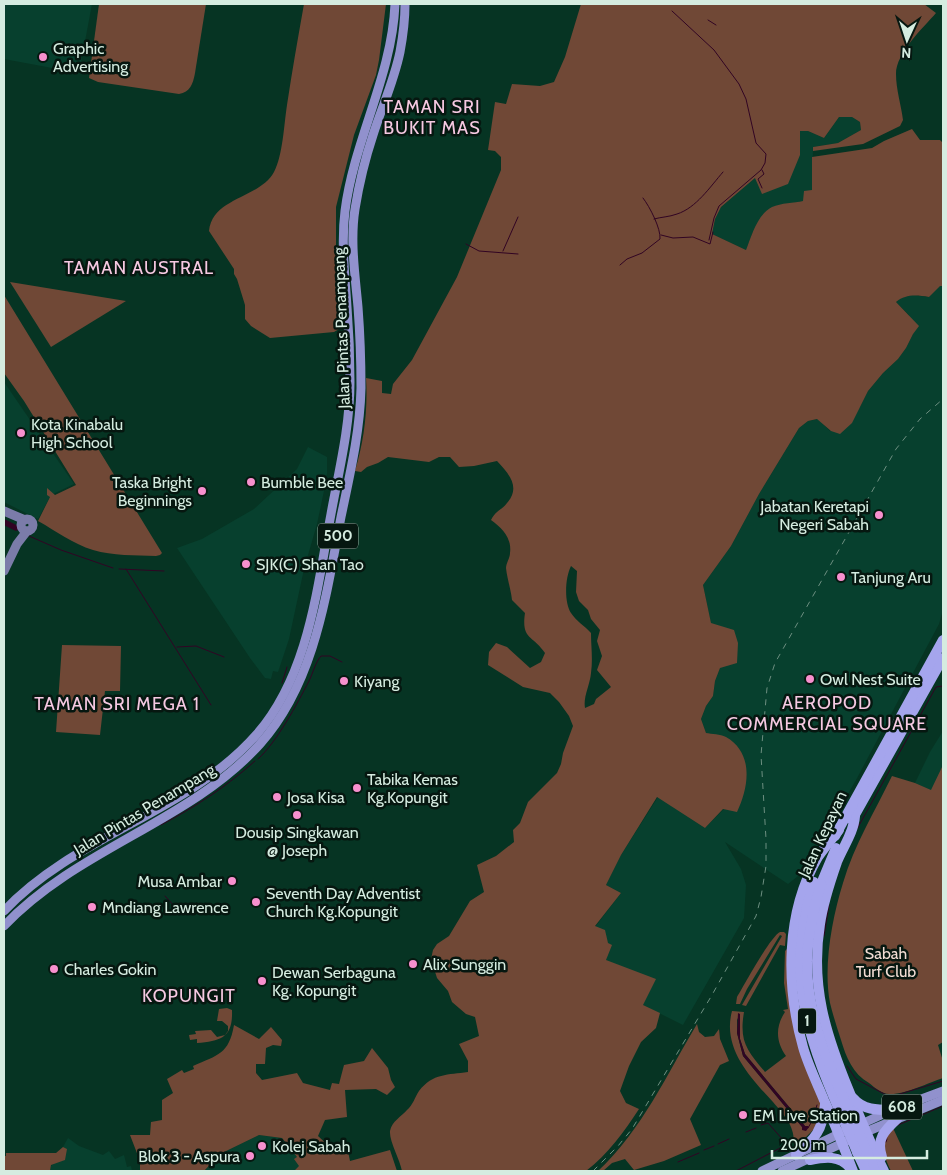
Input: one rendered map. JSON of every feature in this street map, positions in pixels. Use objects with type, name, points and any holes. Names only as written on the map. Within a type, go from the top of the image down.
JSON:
[{"type":"highway","name":"Jalan Kepayan","points":[[875,1171],[817,1031],[807,960],[808,948],[823,859],[943,640]]},
{"type":"highway","name":"Jalan Kepayan","points":[[866,1171],[820,1066],[808,1028],[803,999],[800,960],[802,933],[810,896],[843,833],[855,816],[943,658]]},
{"type":"highway","points":[[855,816],[854,823],[830,883],[824,906],[820,924],[817,970],[824,1023],[832,1049],[864,1128],[885,1171]]},
{"type":"highway","points":[[838,830],[818,857],[800,897],[794,926],[792,982],[800,1033],[808,1061],[852,1171]]},
{"type":"highway","points":[[850,1093],[860,1105],[894,1115],[880,1140],[879,1147],[885,1171]]},
{"type":"highway","points":[[796,1155],[816,1137],[823,1121],[825,1101]]},
{"type":"highway","points":[[810,1160],[823,1157],[837,1158],[844,1161],[852,1171]]},
{"type":"main road","name":"Jalan Pintas Penampang","points":[[4,911],[41,878],[189,790],[238,754],[256,734],[276,706],[292,677],[306,635],[343,457],[350,410],[350,358],[343,252],[345,211],[358,150],[388,56],[394,23],[395,4]]},
{"type":"main road","name":"Jalan Pintas Penampang","points":[[4,926],[29,901],[48,886],[223,780],[261,742],[285,710],[304,672],[321,614],[356,444],[361,387],[354,250],[355,211],[368,152],[400,55],[404,31],[405,4]]},
{"type":"main road","points":[[343,457],[356,444]]},
{"type":"main road","points":[[114,833],[120,842]]},
{"type":"main road","name":"608","points":[[840,1139],[943,1091]]},
{"type":"main road","name":"608","points":[[894,1115],[943,1100]]},
{"type":"main road","points":[[762,1171],[796,1155],[840,1139]]},
{"type":"main road","points":[[782,1171],[810,1160],[840,1139]]},
{"type":"street","points":[[4,511],[24,526],[4,571]]},
{"type":"shaded area","points":[[4,4],[92,4],[79,73],[4,59]]},
{"type":"shaded area","points":[[839,117],[852,117],[860,122],[861,130],[838,143],[813,147],[812,190],[804,201],[773,207],[753,232],[746,250],[712,234],[715,219],[721,207],[755,178],[800,155],[800,131],[808,131],[824,138]]},
{"type":"shaded area","name":"AEROPOD COMMERCIAL SQUARE","points":[[940,285],[943,286],[943,610],[939,624],[856,780],[803,872],[788,884],[725,842],[741,869],[746,885],[744,918],[683,1025],[643,1005],[606,960],[608,943],[595,927],[621,893],[606,885],[621,855],[658,797],[705,828],[724,809],[736,811],[724,737],[706,733],[701,719],[706,706],[713,696],[715,681],[720,668],[703,585],[731,546],[759,494],[799,428],[808,421],[818,419],[830,431],[860,407],[868,391],[906,348],[913,334],[909,315],[896,302],[901,298],[912,295],[929,297]]},
{"type":"shaded area","name":"Kota Kinabalu High School","points":[[4,382],[74,484],[51,495],[38,519],[4,502]]},
{"type":"shaded area","name":"SJK(C) Shan Tao","points":[[308,447],[327,457],[324,491],[304,569],[289,639],[278,672],[273,671],[271,679],[265,678],[177,548],[202,539],[254,509],[297,469]]},
{"type":"shaded area","points":[[943,731],[943,796],[915,783]]},
{"type":"shaded area","points":[[738,1013],[740,1014],[740,1039],[745,1054],[805,1126],[809,1127],[806,1131],[802,1130],[802,1127],[743,1056],[737,1033]]},
{"type":"shaded area","name":"Kolej Sabah","points":[[259,1135],[282,1138],[297,1157],[312,1171],[204,1171],[220,1154]]},
{"type":"shaded area","points":[[68,1138],[79,1146],[103,1155],[109,1151],[115,1159],[124,1155],[127,1167],[131,1166],[132,1171],[50,1171],[51,1166],[67,1149],[63,1147]]},
{"type":"green space","points":[[99,4],[206,4],[194,77],[188,89],[179,94],[98,82],[89,78]]},
{"type":"green space","points":[[304,4],[386,4],[376,75],[354,135],[336,207],[339,329],[334,332],[270,338],[251,326],[245,319],[245,305],[234,269],[209,231],[212,220],[219,211],[267,181],[277,165]]},
{"type":"green space","points":[[581,4],[924,4],[936,13],[905,49],[897,66],[897,85],[903,120],[900,126],[863,144],[813,151],[813,147],[838,143],[861,130],[860,122],[852,117],[839,117],[824,138],[808,131],[800,131],[800,155],[788,184],[762,194],[755,178],[721,207],[715,219],[712,234],[746,250],[762,215],[772,207],[803,201],[804,191],[812,190],[812,157],[872,148],[912,129],[920,140],[940,140],[943,143],[943,286],[940,286],[929,297],[911,296],[896,302],[919,326],[906,348],[868,391],[852,423],[840,434],[831,431],[817,419],[808,421],[799,428],[759,494],[731,546],[703,585],[711,623],[734,630],[738,643],[737,663],[720,668],[715,681],[713,696],[706,706],[701,719],[706,733],[726,737],[741,752],[745,761],[746,782],[737,812],[723,809],[705,828],[657,797],[621,855],[606,885],[621,893],[595,926],[605,930],[608,943],[612,945],[606,960],[656,979],[643,1005],[660,1013],[656,1028],[641,1042],[629,1066],[620,1091],[626,1103],[639,1109],[615,1142],[586,1171],[402,1171],[390,1135],[393,1124],[409,1108],[424,1085],[441,1076],[468,1072],[468,1061],[459,1044],[479,1036],[475,1017],[466,1014],[452,1002],[448,991],[437,978],[431,959],[433,950],[437,944],[449,936],[470,901],[484,892],[477,865],[496,856],[514,842],[513,830],[520,823],[528,802],[557,773],[573,726],[569,716],[550,693],[523,687],[488,665],[489,652],[496,643],[507,647],[530,668],[541,662],[545,653],[526,633],[525,613],[512,600],[506,568],[510,555],[508,538],[499,526],[491,520],[511,497],[513,492],[512,481],[497,461],[459,467],[450,457],[439,457],[429,462],[388,457],[361,472],[355,471],[365,425],[366,378],[382,381],[382,393],[391,394],[393,384],[412,360],[457,277],[501,170],[501,157],[495,151],[488,150],[495,102],[506,104],[512,84],[540,86],[554,82],[565,57]],"holes":[[[571,566],[577,571],[576,592],[579,601],[588,610],[591,619],[600,630],[597,641],[602,656],[597,670],[611,687],[596,699],[594,704],[585,708],[592,668],[591,633],[575,619],[567,603],[566,596],[567,577]]]},
{"type":"green space","points":[[10,282],[126,301],[51,347]]},
{"type":"green space","points":[[4,295],[162,553],[160,555],[124,555],[93,550],[72,541],[38,521],[50,497],[47,495],[47,488],[55,495],[76,485],[24,401],[4,373]]},
{"type":"green space","points":[[62,645],[121,646],[120,691],[105,691],[100,735],[56,732]]},
{"type":"green space","name":"Sabah Turf Club","points":[[943,765],[943,1042],[938,1045],[943,1061],[943,1078],[909,1091],[886,1094],[863,1079],[854,1070],[843,1046],[831,1008],[828,989],[828,958],[832,927],[839,897],[853,855],[892,776],[931,790]]},
{"type":"green space","points":[[780,932],[786,934],[785,946],[780,945],[746,1006],[742,1005],[782,936],[780,935],[740,1004],[736,1004],[737,997],[770,942]]},
{"type":"green space","points":[[789,947],[789,987],[822,1106],[816,1127],[806,1137],[794,1142],[794,1136],[788,1120],[755,1082],[740,1061],[731,1037],[730,1025],[732,1011],[744,1012],[743,1031],[746,1045],[753,1058],[765,1072],[786,1056],[780,1045],[778,1034],[778,1029],[785,1012],[783,1010],[788,1009],[784,983],[785,951]],"holes":[[[740,1014],[740,1039],[745,1054],[805,1126],[808,1126],[803,1128],[743,1056],[737,1033],[737,1020]]]},
{"type":"green space","points":[[227,1008],[232,1010],[232,1019],[228,1032],[225,1035],[228,1031],[228,1026],[222,1021],[217,1021],[219,1009]]},
{"type":"green space","points":[[697,1024],[699,1032],[705,1037],[714,1036],[719,1029],[720,1039],[729,1061],[720,1065],[690,1119],[701,1145],[664,1161],[634,1170],[625,1159],[612,1163],[603,1171],[598,1171],[614,1155],[641,1120]]},
{"type":"green space","points":[[234,1025],[259,1039],[271,1027],[282,1040],[281,1046],[273,1045],[266,1048],[265,1064],[256,1064],[256,1073],[262,1080],[297,1073],[303,1083],[330,1090],[332,1083],[339,1084],[344,1065],[364,1061],[372,1048],[388,1068],[395,1087],[387,1095],[376,1089],[345,1090],[347,1117],[325,1120],[318,1136],[330,1147],[347,1146],[350,1161],[390,1150],[397,1171],[294,1171],[299,1166],[294,1159],[297,1157],[282,1138],[259,1135],[220,1154],[204,1171],[140,1171],[140,1161],[130,1135],[150,1135],[151,1122],[162,1120],[162,1100],[173,1093],[167,1079],[182,1070],[184,1073],[194,1069],[193,1066],[221,1052],[229,1042]]},
{"type":"green space","points":[[211,1030],[217,1037],[225,1035],[219,1039],[206,1042],[197,1043],[197,1039],[190,1040],[189,1035],[196,1034],[195,1031]]},
{"type":"green space","points":[[893,1128],[913,1171],[891,1171],[888,1165],[883,1149],[885,1139]]},
{"type":"green space","points":[[63,1147],[67,1149],[65,1160],[51,1165],[50,1171],[4,1171],[4,1156],[6,1156],[6,1153],[56,1153]]},
{"type":"waterway","points":[[672,11],[714,50],[739,84],[746,99],[756,143],[766,154],[765,163],[761,170],[719,206],[709,240]]},
{"type":"waterway","points":[[708,20],[716,25]]},
{"type":"waterway","points":[[762,170],[764,174],[758,179],[762,188]]},
{"type":"waterway","points":[[654,219],[674,215],[690,207],[723,172]]},
{"type":"waterway","points":[[620,265],[627,259],[642,253],[660,239],[659,230],[643,198]]},
{"type":"waterway","points":[[503,251],[518,217]]},
{"type":"waterway","points":[[661,235],[673,238],[693,237],[710,244],[713,232]]},
{"type":"waterway","points":[[466,244],[479,251],[518,254]]},
{"type":"waterway","points":[[4,522],[16,528]]},
{"type":"waterway","points":[[29,536],[61,550],[113,568]]},
{"type":"waterway","points":[[119,569],[164,571]]},
{"type":"waterway","points":[[126,569],[211,705]]},
{"type":"waterway","points":[[177,647],[196,646],[224,657]]},
{"type":"waterway","points":[[258,759],[272,743],[286,722],[321,656],[330,656],[342,662]]},
{"type":"waterway","points":[[282,683],[287,667]]},
{"type":"waterway","points":[[857,829],[936,687],[943,686]]},
{"type":"waterway","points":[[161,825],[210,796],[255,761]]},
{"type":"waterway","points":[[165,896],[176,908]]},
{"type":"waterway","points":[[824,936],[829,905]]},
{"type":"waterway","points":[[847,1066],[856,1079],[890,1097],[943,1081]]},
{"type":"waterway","points":[[808,1128],[817,1105]]},
{"type":"waterway","points":[[898,1125],[943,1106]]},
{"type":"waterway","points":[[736,1171],[784,1146],[784,1141],[768,1123],[761,1125]]},
{"type":"waterway","points":[[746,1132],[756,1128]]},
{"type":"waterway","points":[[718,1144],[729,1139]]},
{"type":"waterway","points":[[704,1150],[714,1146]]},
{"type":"waterway","points":[[678,1162],[699,1153]]},
{"type":"railway","points":[[593,1171],[632,1129],[712,995],[756,916],[766,866],[761,755],[767,688],[775,663],[896,449],[920,419],[943,399]]},
{"type":"place","name":"Graphic Advertising","points":[[43,57]]},
{"type":"place","name":"Kota Kinabalu High School","points":[[21,433]]},
{"type":"place","name":"Bumble Bee","points":[[251,482]]},
{"type":"place","name":"Taska Bright Beginnings","points":[[202,491]]},
{"type":"place","name":"Jabatan Keretapi Negeri Sabah","points":[[879,515]]},
{"type":"place","name":"SJK(C) Shan Tao","points":[[246,564]]},
{"type":"place","name":"Tanjung Aru","points":[[841,577]]},
{"type":"place","name":"Owl Nest Suite","points":[[810,679]]},
{"type":"place","name":"Kiyang","points":[[344,681]]},
{"type":"place","name":"Tabika Kemas Kg.Kopungit","points":[[357,788]]},
{"type":"place","name":"Josa Kisa","points":[[277,797]]},
{"type":"place","name":"Dousip Singkawan @ Joseph","points":[[297,815]]},
{"type":"place","name":"Musa Ambar","points":[[232,881]]},
{"type":"place","name":"Seventh Day Adventist Church Kg.Kopungit","points":[[256,902]]},
{"type":"place","name":"Mndiang Lawrence","points":[[92,907]]},
{"type":"place","name":"Alix Sunggin","points":[[413,964]]},
{"type":"place","name":"Charles Gokin","points":[[54,969]]},
{"type":"place","name":"Dewan Serbaguna Kg. Kopungit","points":[[262,981]]},
{"type":"place","name":"EM Live Station","points":[[743,1115]]},
{"type":"place","name":"Kolej Sabah","points":[[262,1146]]},
{"type":"place","name":"Blok 3 - Aspura","points":[[250,1156]]},
{"type":"district","name":"TAMAN SRI BUKIT MAS","points":[[432,117]]},
{"type":"district","name":"TAMAN AUSTRAL","points":[[139,268]]},
{"type":"district","name":"TAMAN SRI MEGA 1","points":[[117,704]]},
{"type":"district","name":"AEROPOD COMMERCIAL SQUARE","points":[[827,713]]},
{"type":"district","name":"KOPUNGIT","points":[[189,996]]}]
